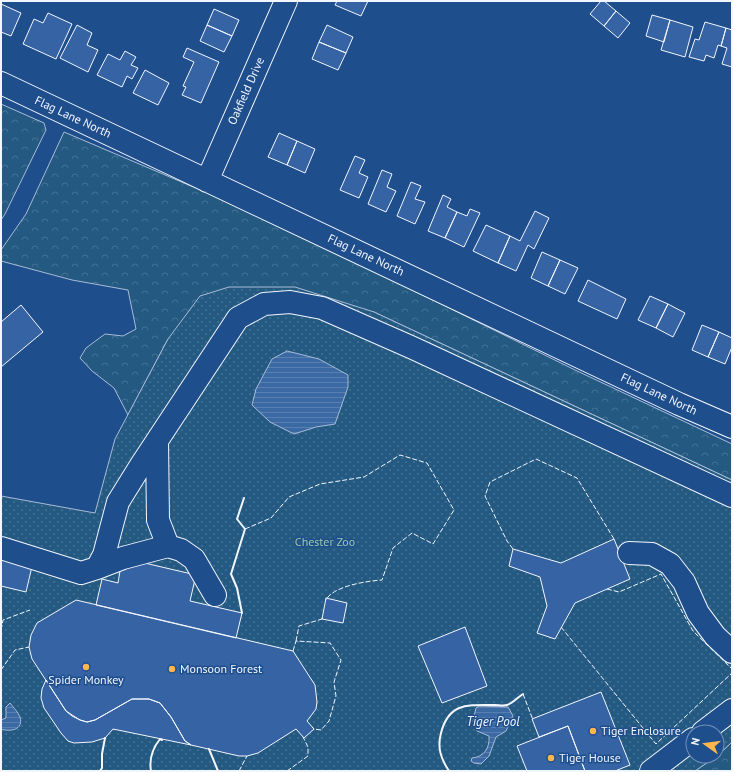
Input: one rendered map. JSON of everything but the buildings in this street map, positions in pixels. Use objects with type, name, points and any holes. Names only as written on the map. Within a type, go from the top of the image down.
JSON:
[{"type":"street","name":"Oakfield Drive","points":[[207,181],[286,1]]},
{"type":"street","name":"Flag Lane North","points":[[1,83],[679,404],[732,427]]},
{"type":"street","points":[[97,568],[104,555],[118,502],[238,318],[264,304],[290,302],[322,308],[413,348],[732,496]]},
{"type":"street","points":[[157,441],[158,520],[168,546]]},
{"type":"street","points":[[1,548],[81,573],[123,558],[168,546],[180,550],[194,559],[215,595]]},
{"type":"street","points":[[629,553],[652,554],[670,564],[684,582],[698,613],[715,636],[732,652]]},
{"type":"street","points":[[714,724],[732,710]]},
{"type":"street","points":[[651,771],[685,745]]},
{"type":"green space","points":[[1,104],[44,123],[46,130],[1,220]]},
{"type":"green space","points":[[64,132],[271,220],[575,370],[732,444],[732,480],[374,312],[168,339],[128,415],[114,388],[92,371],[80,358],[86,348],[105,334],[123,336],[136,329],[128,290],[72,280],[1,261],[1,250],[26,214]]},
{"type":"green space","name":"Chester Zoo","points":[[229,287],[295,287],[374,312],[732,480],[732,742],[725,749],[725,724],[685,724],[685,764],[705,764],[695,771],[1,771],[1,496],[95,513],[115,439],[168,339],[200,296]]},
{"type":"green space","points":[[732,742],[732,771],[695,771],[705,764],[725,764],[725,748]]},
{"type":"water","points":[[287,351],[319,359],[348,375],[348,387],[335,424],[316,427],[294,434],[270,422],[252,405],[256,389],[272,359]]},
{"type":"water","points":[[10,703],[20,717],[20,725],[12,730],[1,729],[1,720],[6,718],[6,707]]},
{"type":"water","name":"Tiger Pool","points":[[479,706],[508,707],[513,716],[506,731],[496,737],[489,756],[481,764],[471,761],[472,758],[483,754],[487,748],[489,740],[489,736],[477,731],[473,721],[476,708]]},
{"type":"fence","points":[[245,529],[271,518],[289,497],[320,484],[364,477],[400,455],[427,463],[454,510],[433,544],[412,533],[393,548],[382,580],[351,585],[336,591],[326,600]]},
{"type":"fence","points":[[513,549],[507,541],[485,496],[490,482],[536,459],[577,478],[614,539]]},
{"type":"fence","points":[[607,589],[619,592],[661,574],[693,631],[732,669]]},
{"type":"fence","points":[[1,630],[3,620],[30,610]]},
{"type":"fence","points":[[296,641],[299,626],[322,618]]},
{"type":"fence","points":[[561,627],[656,744],[732,673]]},
{"type":"fence","points":[[293,651],[296,641],[330,643],[341,660],[334,682],[336,696],[329,721],[321,730],[314,729],[312,727]]},
{"type":"fence","points":[[1,670],[15,650],[29,647]]},
{"type":"fence","points":[[523,694],[533,720]]},
{"type":"fence","points":[[287,771],[308,756],[308,747],[303,737]]},
{"type":"fence","points":[[239,771],[247,756]]},
{"type":"wall","points":[[242,613],[237,588],[231,574],[245,529],[237,519],[244,498]]},
{"type":"wall","points":[[449,771],[442,758],[439,744],[441,733],[449,716],[461,707],[476,705],[507,705],[523,694]]},
{"type":"wall","points":[[100,771],[102,768],[102,754],[105,738]]},
{"type":"wall","points":[[151,771],[150,762],[153,750],[160,739],[162,740]]},
{"type":"wall","points":[[209,749],[218,771]]},
{"type":"place","name":"Spider Monkey","points":[[86,667]]},
{"type":"place","name":"Monsoon Forest","points":[[172,669]]},
{"type":"place","name":"Tiger Enclosure","points":[[593,731]]},
{"type":"place","name":"Tiger House","points":[[551,758]]}]
